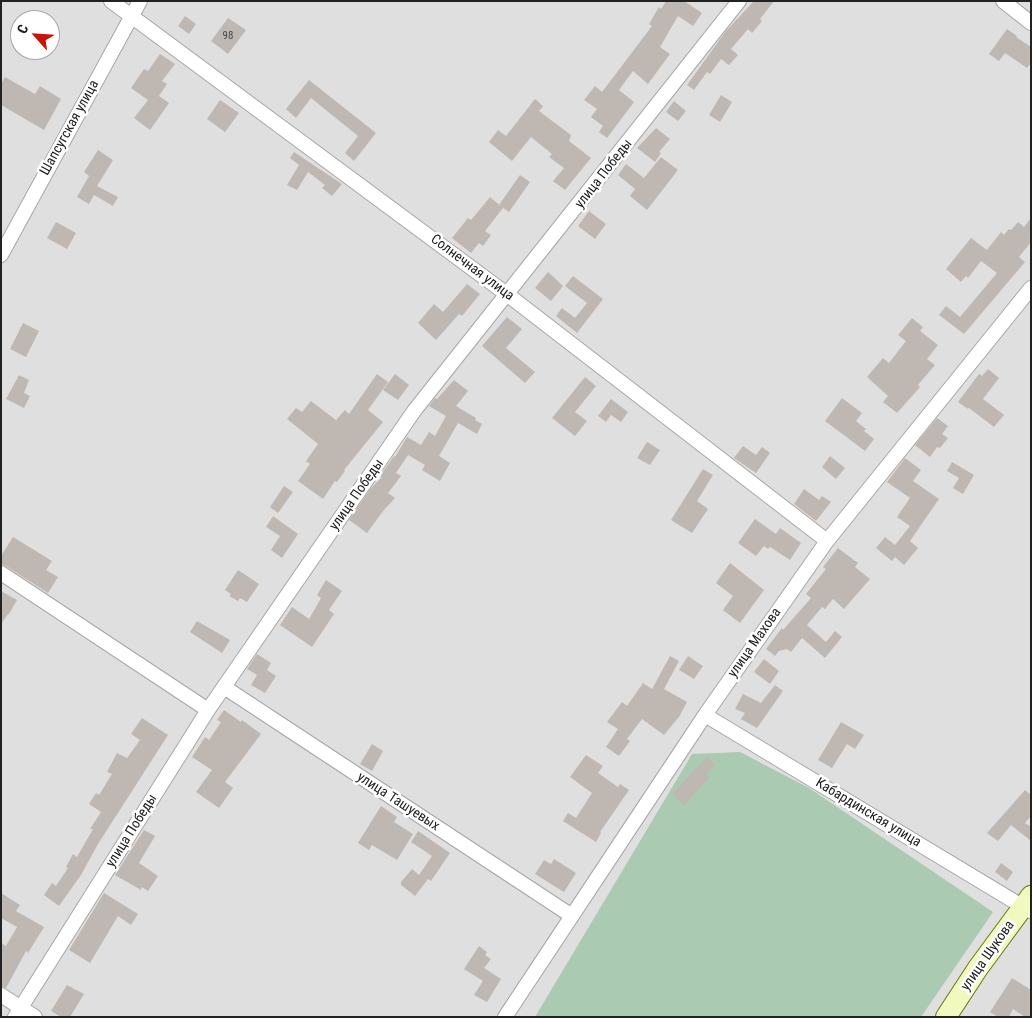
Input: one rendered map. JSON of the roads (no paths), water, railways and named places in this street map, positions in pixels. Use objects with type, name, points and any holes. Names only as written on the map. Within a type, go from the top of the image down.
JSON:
[{"type":"main road","name":"улица Шукова","points":[[946,1017],[978,968],[1028,904]]},
{"type":"street","name":"Солнечная улица","points":[[111,1],[508,295],[827,541]]},
{"type":"street","name":"Шапсугская улица","points":[[1,255],[140,1]]},
{"type":"street","name":"улица Победы","points":[[18,1012],[208,710],[414,412],[739,1]]},
{"type":"street","points":[[1003,1],[1031,22]]},
{"type":"street","name":"улица Махова","points":[[505,1017],[704,715],[827,541],[1031,288]]},
{"type":"street","points":[[1,573],[208,710]]},
{"type":"street","name":"улица Ташуевых","points":[[224,687],[572,916]]},
{"type":"street","name":"Кабардинская улица","points":[[704,715],[1028,904]]},
{"type":"street","points":[[1,995],[18,1012],[35,1017]]}]
